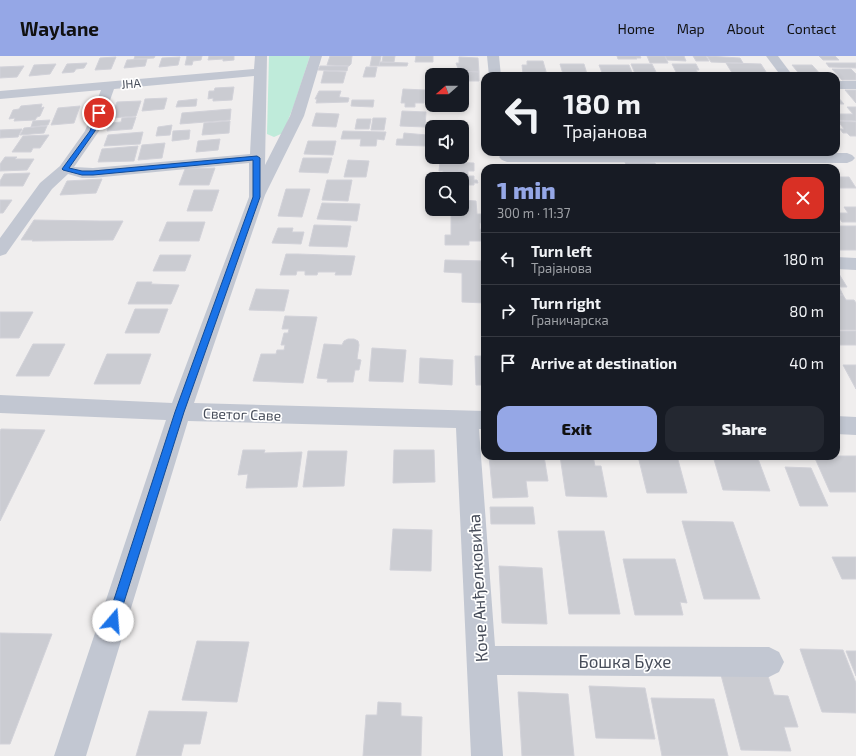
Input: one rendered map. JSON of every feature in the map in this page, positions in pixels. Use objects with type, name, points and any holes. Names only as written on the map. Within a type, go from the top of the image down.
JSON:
[{"type":"street","points":[[70,756],[180,412],[257,197],[297,116],[316,56]]},
{"type":"street","points":[[493,56],[495,72]]},
{"type":"street","points":[[772,56],[784,72]]},
{"type":"street","points":[[257,197],[261,64]]},
{"type":"street","name":"ЈНА","points":[[0,95],[109,85],[261,64]]},
{"type":"street","points":[[0,250],[46,186],[65,169],[92,131],[109,85]]},
{"type":"street","points":[[840,85],[856,85]]},
{"type":"street","points":[[840,148],[856,170]]},
{"type":"street","points":[[65,169],[82,173],[93,173],[257,158]]},
{"type":"street","points":[[507,159],[847,158]]},
{"type":"street","points":[[840,263],[856,264]]},
{"type":"street","name":"Светог Саве","points":[[0,404],[180,412],[476,420]]},
{"type":"street","name":"Коче Анђелковића","points":[[476,420],[481,660],[486,756]]},
{"type":"street","points":[[840,425],[856,426]]},
{"type":"street","name":"Бошка Бухе","points":[[481,660],[769,662]]},
{"type":"green space","points":[[269,56],[310,56],[283,133],[274,137],[267,134]]},
{"type":"building","points":[[135,56],[155,56],[154,58],[134,59]]},
{"type":"building","points":[[187,56],[202,56],[201,60],[193,61],[192,65],[185,65]]},
{"type":"building","points":[[209,56],[234,56],[234,60],[208,60]]},
{"type":"building","points":[[330,56],[352,56],[351,64],[349,66],[327,65]]},
{"type":"building","points":[[372,56],[381,56],[379,66],[370,66]]},
{"type":"building","points":[[383,56],[395,56],[394,62],[382,62]]},
{"type":"building","points":[[416,56],[433,56],[433,62],[415,62]]},
{"type":"building","points":[[617,56],[640,56],[641,58],[618,59]]},
{"type":"building","points":[[647,56],[665,56],[668,63],[650,63]]},
{"type":"building","points":[[665,56],[684,56],[686,61],[667,60]]},
{"type":"building","points":[[693,56],[706,56],[709,61],[696,61]]},
{"type":"building","points":[[707,56],[740,58],[743,63],[711,62]]},
{"type":"building","points":[[819,56],[835,56],[839,60],[823,60]]},
{"type":"building","points":[[116,57],[111,69],[95,70],[100,58]]},
{"type":"building","points":[[180,57],[178,65],[159,67],[162,58]]},
{"type":"building","points":[[459,57],[478,58],[479,72],[469,72],[469,68],[458,68],[456,63],[459,63]]},
{"type":"building","points":[[147,59],[145,66],[124,68],[127,60]]},
{"type":"building","points":[[527,61],[543,61],[546,72],[523,72],[522,65],[527,65]]},
{"type":"building","points":[[380,62],[408,63],[407,66],[379,66]]},
{"type":"building","points":[[87,63],[84,68],[76,69],[74,72],[62,73],[67,64]]},
{"type":"building","points":[[726,63],[761,64],[766,72],[732,72]]},
{"type":"building","points":[[826,63],[856,63],[856,68],[829,67]]},
{"type":"building","points":[[56,64],[50,74],[29,76],[34,65]]},
{"type":"building","points":[[560,64],[584,64],[586,72],[562,72]]},
{"type":"building","points":[[631,64],[652,64],[656,72],[634,72]]},
{"type":"building","points":[[672,64],[696,64],[699,70],[696,70],[697,72],[676,72]]},
{"type":"building","points":[[599,65],[629,65],[632,72],[602,72]]},
{"type":"building","points":[[792,65],[812,65],[818,72],[798,72]]},
{"type":"building","points":[[24,66],[17,77],[0,78],[0,67]]},
{"type":"building","points":[[320,66],[348,66],[347,71],[318,70]]},
{"type":"building","points":[[366,67],[377,67],[375,77],[363,77]]},
{"type":"building","points":[[832,69],[851,69],[856,74],[856,80],[842,80],[840,78],[840,72],[835,72]]},
{"type":"building","points":[[324,71],[346,72],[343,83],[321,83]]},
{"type":"building","points":[[469,72],[479,72],[479,81],[469,81]]},
{"type":"building","points":[[234,87],[232,100],[213,101],[213,98],[208,99],[209,91],[214,91],[215,88]]},
{"type":"building","points":[[403,89],[425,90],[424,103],[415,103],[415,107],[405,107],[405,103],[401,103]]},
{"type":"building","points":[[845,90],[856,90],[856,103]]},
{"type":"building","points":[[319,91],[341,91],[339,97],[349,98],[348,102],[316,103],[317,99],[315,99]]},
{"type":"building","points":[[167,98],[164,109],[142,111],[145,99]]},
{"type":"building","points":[[197,99],[196,106],[176,107],[178,101]]},
{"type":"building","points":[[352,100],[374,100],[373,107],[351,106]]},
{"type":"building","points":[[141,101],[136,116],[111,118],[117,102]]},
{"type":"building","points":[[42,104],[41,108],[44,107],[40,116],[35,120],[14,121],[15,118],[9,119],[13,110],[19,109],[21,106]]},
{"type":"building","points":[[80,106],[74,123],[51,125],[58,108]]},
{"type":"building","points":[[847,107],[856,107],[856,121],[840,120],[840,114],[853,114]]},
{"type":"building","points":[[231,109],[230,120],[180,124],[182,113]]},
{"type":"building","points":[[402,111],[426,112],[425,127],[400,126]]},
{"type":"building","points":[[316,113],[339,114],[336,127],[312,126]]},
{"type":"building","points":[[136,117],[132,129],[107,131],[110,123],[121,122],[122,118]]},
{"type":"building","points":[[373,118],[386,118],[384,130],[371,130]]},
{"type":"building","points":[[357,119],[371,119],[369,129],[355,129]]},
{"type":"building","points":[[50,120],[48,125],[31,127],[33,121]]},
{"type":"building","points":[[230,121],[229,133],[202,135],[204,123]]},
{"type":"building","points":[[840,121],[856,122],[856,136],[850,136],[847,133],[843,133],[840,129],[844,129]]},
{"type":"building","points":[[172,125],[170,135],[156,136],[158,127]]},
{"type":"building","points":[[47,126],[44,133],[20,135],[24,128]]},
{"type":"building","points":[[22,129],[18,137],[0,138],[0,130]]},
{"type":"building","points":[[190,130],[189,139],[172,141],[173,131]]},
{"type":"building","points":[[343,131],[386,132],[384,140],[377,139],[376,146],[360,146],[361,139],[341,139]]},
{"type":"building","points":[[143,132],[140,144],[104,146],[108,135]]},
{"type":"building","points":[[404,133],[425,135],[425,146],[396,145],[397,139],[403,139]]},
{"type":"building","points":[[49,135],[40,148],[33,148],[31,152],[12,152],[23,136]]},
{"type":"building","points":[[220,139],[218,150],[196,152],[198,141]]},
{"type":"building","points":[[308,141],[336,141],[333,155],[304,154]]},
{"type":"building","points":[[165,143],[162,158],[138,160],[142,145]]},
{"type":"building","points":[[138,146],[134,161],[98,162],[102,149]]},
{"type":"building","points":[[5,157],[17,157],[15,159],[34,159],[27,170],[0,171],[0,164]]},
{"type":"building","points":[[303,158],[332,158],[328,173],[299,172]]},
{"type":"building","points":[[348,160],[369,161],[366,177],[344,177]]},
{"type":"building","points":[[625,162],[655,164],[626,164]]},
{"type":"building","points":[[474,163],[474,171],[439,171],[440,164]]},
{"type":"building","points":[[215,168],[209,185],[179,185],[185,169]]},
{"type":"building","points":[[30,173],[23,186],[0,186],[0,181],[4,174]]},
{"type":"building","points":[[469,176],[474,176],[474,180],[477,180],[478,183],[474,183],[474,185],[469,185]]},
{"type":"building","points":[[840,177],[849,177],[856,188],[840,188]]},
{"type":"building","points":[[102,179],[96,193],[60,195],[67,181]]},
{"type":"building","points":[[327,180],[352,180],[348,201],[322,200]]},
{"type":"building","points":[[286,189],[310,189],[302,217],[278,216]]},
{"type":"building","points":[[194,190],[219,190],[212,211],[187,211]]},
{"type":"building","points":[[0,200],[12,200],[3,213],[0,213]]},
{"type":"building","points":[[469,200],[476,201],[477,214],[481,214],[481,241],[469,241],[469,245],[445,245],[445,235],[451,235],[451,216],[469,216]]},
{"type":"building","points":[[322,203],[360,204],[357,221],[317,219]]},
{"type":"building","points":[[844,207],[856,207],[856,222],[842,222],[840,219],[840,213],[848,213]]},
{"type":"building","points":[[34,220],[123,221],[113,240],[21,240]]},
{"type":"building","points":[[167,222],[205,222],[199,241],[159,241]]},
{"type":"building","points":[[314,225],[351,226],[347,247],[309,246]]},
{"type":"building","points":[[840,226],[856,226],[856,250],[840,250]]},
{"type":"building","points":[[278,228],[293,228],[292,232],[304,232],[301,244],[272,243]]},
{"type":"building","points":[[286,254],[355,256],[351,275],[335,275],[336,272],[318,272],[317,275],[305,275],[305,271],[297,271],[296,275],[280,275]]},
{"type":"building","points":[[160,255],[191,255],[185,271],[153,271]]},
{"type":"building","points":[[445,260],[481,261],[481,303],[462,302],[462,273],[444,272]]},
{"type":"building","points":[[840,276],[847,287],[840,287]]},
{"type":"building","points":[[137,282],[179,285],[171,304],[128,304]]},
{"type":"building","points":[[256,289],[289,290],[284,311],[249,310]]},
{"type":"building","points":[[840,295],[843,295],[846,300],[854,300],[856,303],[856,330],[840,330]]},
{"type":"building","points":[[135,309],[168,309],[159,333],[125,333]]},
{"type":"building","points":[[0,312],[33,312],[19,338],[0,338]]},
{"type":"building","points":[[285,316],[317,317],[303,383],[253,381],[261,354],[276,354],[277,350],[284,350],[285,345],[281,345],[284,333],[288,333],[289,329],[282,329]]},
{"type":"building","points":[[840,331],[856,331],[856,345],[840,345]]},
{"type":"building","points":[[348,339],[358,341],[359,345],[357,359],[361,360],[359,370],[355,370],[353,382],[327,382],[328,379],[317,378],[324,344],[342,345],[344,341]]},
{"type":"building","points":[[33,344],[65,344],[49,376],[16,376]]},
{"type":"building","points":[[372,348],[406,350],[403,382],[369,381]]},
{"type":"building","points":[[107,354],[151,354],[140,384],[94,384]]},
{"type":"building","points":[[475,356],[481,356],[481,385],[476,385]]},
{"type":"building","points":[[420,358],[453,360],[452,385],[419,383]]},
{"type":"building","points":[[843,365],[856,365],[856,389]]},
{"type":"building","points":[[1,429],[45,430],[0,521],[0,431]]},
{"type":"building","points":[[243,450],[265,450],[264,453],[302,452],[297,487],[246,488],[248,474],[238,475]]},
{"type":"building","points":[[394,450],[434,450],[435,482],[393,483]]},
{"type":"building","points":[[308,451],[347,451],[344,486],[303,487]]},
{"type":"building","points":[[840,456],[856,456],[856,492],[830,492],[816,460],[840,460]]},
{"type":"building","points":[[489,460],[545,460],[548,481],[526,481],[528,497],[493,498]]},
{"type":"building","points":[[561,460],[594,460],[595,466],[601,466],[607,497],[566,496]]},
{"type":"building","points":[[639,460],[678,460],[687,493],[647,493]]},
{"type":"building","points":[[714,460],[758,460],[770,491],[723,490]]},
{"type":"building","points":[[785,467],[811,468],[828,506],[800,506]]},
{"type":"building","points":[[490,507],[533,507],[535,524],[491,524]]},
{"type":"building","points":[[682,521],[733,522],[760,599],[704,599]]},
{"type":"building","points":[[393,529],[432,530],[431,571],[390,570]]},
{"type":"building","points":[[558,531],[604,531],[620,614],[569,614]]},
{"type":"building","points":[[832,557],[856,557],[856,579],[842,579]]},
{"type":"building","points":[[623,559],[675,559],[687,603],[680,602],[683,615],[635,615]]},
{"type":"building","points":[[499,566],[542,568],[547,624],[502,623]]},
{"type":"building","points":[[0,633],[52,634],[10,744],[0,744]]},
{"type":"building","points":[[197,641],[249,642],[237,702],[182,700]]},
{"type":"building","points":[[800,649],[843,650],[856,683],[856,713],[822,712]]},
{"type":"building","points":[[846,651],[856,651],[856,676]]},
{"type":"building","points":[[721,675],[768,676],[774,695],[788,696],[798,727],[784,727],[791,751],[741,750]]},
{"type":"building","points":[[589,686],[645,688],[655,739],[596,738]]},
{"type":"building","points":[[518,692],[568,694],[574,756],[522,756]]},
{"type":"building","points":[[651,698],[714,699],[728,756],[662,756]]},
{"type":"building","points":[[378,702],[401,703],[401,716],[422,717],[421,756],[363,756],[366,715],[377,715]]},
{"type":"building","points":[[149,711],[207,712],[200,744],[184,744],[181,756],[136,756]]},
{"type":"route","points":[[99,113],[92,131],[65,169],[82,173],[93,173],[257,158],[257,197],[180,412],[113,621]]}]
